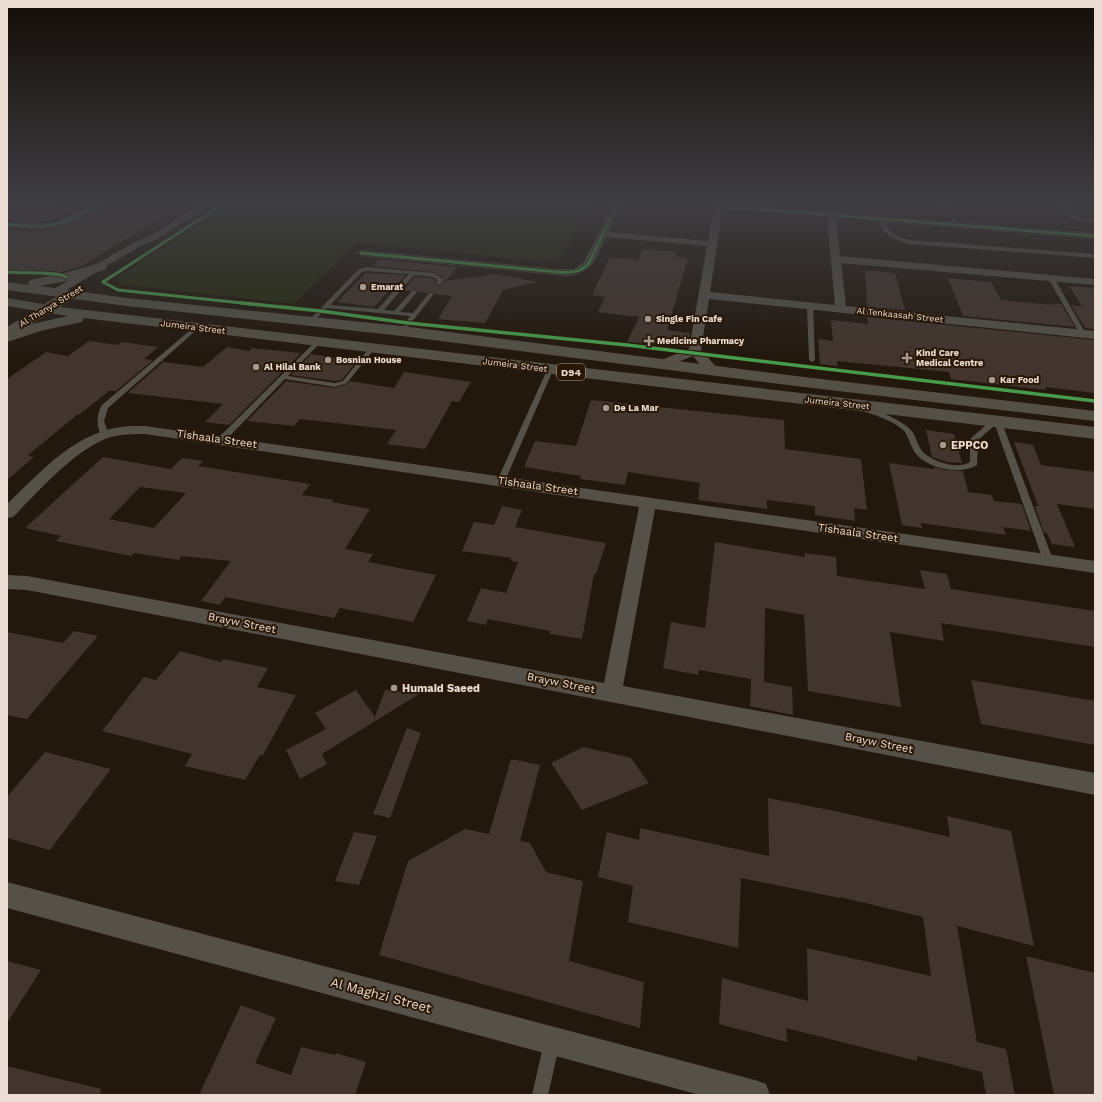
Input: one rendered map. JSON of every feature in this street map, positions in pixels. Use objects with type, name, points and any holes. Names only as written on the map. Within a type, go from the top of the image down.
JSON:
[{"type":"main road","points":[[11,286],[66,278],[104,268],[105,288],[127,302]]},
{"type":"main road","name":"Jumeira Street","points":[[11,286],[127,302],[402,331],[665,363],[714,371],[1095,416]]},
{"type":"main road","name":"Al Thanya Street","points":[[7,333],[56,292]]},
{"type":"main road","name":"Al Thanya Street","points":[[7,320],[71,294]]},
{"type":"main road","name":"Jumeira Street","points":[[7,302],[101,316],[1095,433]]},
{"type":"main road","points":[[7,337],[55,323],[101,316]]},
{"type":"street","name":"Al Thanya Street","points":[[56,292],[133,252]]},
{"type":"street","points":[[361,253],[569,272],[576,271],[587,266],[593,252]]},
{"type":"street","points":[[696,351],[711,252]]},
{"type":"street","points":[[834,252],[841,309]]},
{"type":"street","points":[[835,259],[1095,282]]},
{"type":"street","name":"Al Thanya Street","points":[[71,294],[104,268]]},
{"type":"street","name":"Al Tenkaasah Street","points":[[705,295],[1089,334]]},
{"type":"street","points":[[665,363],[696,351]]},
{"type":"street","points":[[696,351],[714,371]]},
{"type":"street","name":"Tishaala Street","points":[[7,513],[71,454],[85,444],[105,435],[124,430],[145,430],[1095,567]]},
{"type":"street","points":[[612,693],[648,502]]},
{"type":"street","name":"Brayw Street","points":[[7,575],[17,582],[1095,784]]},
{"type":"street","name":"Al Maghzi Street","points":[[7,895],[755,1095]]},
{"type":"lane","points":[[1048,252],[1095,256]]},
{"type":"lane","points":[[310,322],[362,269],[371,268],[428,275],[439,278],[439,283]]},
{"type":"lane","points":[[380,311],[414,273]]},
{"type":"lane","points":[[423,281],[428,275]]},
{"type":"lane","points":[[1051,278],[1089,334]]},
{"type":"lane","points":[[396,313],[414,292]]},
{"type":"lane","points":[[402,331],[431,294]]},
{"type":"lane","points":[[326,306],[415,314]]},
{"type":"lane","points":[[810,306],[812,360]]},
{"type":"lane","points":[[105,435],[100,426],[100,420],[105,407],[197,327]]},
{"type":"lane","points":[[222,440],[318,342]]},
{"type":"lane","points":[[283,377],[335,385],[345,382],[372,348]]},
{"type":"lane","points":[[501,481],[550,370]]},
{"type":"lane","points":[[854,405],[901,425],[910,433],[918,452],[925,459],[936,464],[960,468],[970,467],[974,463],[972,448],[974,439],[997,421],[1048,560]]},
{"type":"lane","points":[[540,1095],[552,1041]]},
{"type":"green space","points":[[156,252],[346,252],[293,304],[120,284],[118,277]]},
{"type":"green space","points":[[451,252],[564,252],[558,263]]},
{"type":"building","points":[[7,252],[104,252],[82,266],[61,272],[38,270],[31,274],[7,271]]},
{"type":"building","points":[[641,252],[677,252],[675,257],[688,258],[667,330],[690,333],[688,347],[627,342],[639,317],[598,312],[605,297],[592,295],[610,257],[638,260]]},
{"type":"building","points":[[379,259],[457,267],[446,281],[496,274],[538,282],[503,290],[485,323],[438,319],[452,296],[434,294],[433,292],[418,292],[415,289],[403,291],[415,277],[432,278],[438,286],[443,283],[444,278],[434,272],[372,266]]},
{"type":"building","points":[[865,270],[895,273],[905,310],[867,307]]},
{"type":"building","points":[[366,273],[406,275],[393,289],[390,289],[374,307],[337,302]]},
{"type":"building","points":[[948,278],[991,282],[1001,300],[1053,305],[1051,303],[1061,304],[1075,327],[963,316]]},
{"type":"building","points":[[1069,286],[1095,288],[1095,329],[1085,328],[1071,305],[1082,306]]},
{"type":"building","points":[[867,317],[1095,340],[1095,393],[1045,387],[1046,390],[951,379],[949,372],[837,361],[838,366],[820,364],[818,339],[833,341],[831,320],[868,324]]},
{"type":"building","points":[[89,341],[118,345],[122,342],[158,347],[144,359],[153,360],[116,391],[109,391],[78,414],[27,456],[34,457],[7,480],[7,379],[46,352],[68,356]]},
{"type":"building","points":[[227,347],[249,351],[252,348],[301,353],[229,425],[205,422],[223,404],[128,393],[163,362],[203,367]]},
{"type":"building","points":[[311,354],[357,361],[342,380],[335,381],[291,375]]},
{"type":"building","points":[[404,372],[471,382],[459,402],[452,401],[425,449],[387,444],[396,430],[300,419],[294,426],[247,421],[286,381],[335,388],[347,384],[350,381],[394,388]]},
{"type":"building","points":[[591,400],[784,420],[785,449],[861,459],[867,510],[854,508],[855,521],[815,515],[815,506],[767,500],[767,509],[698,500],[700,483],[628,472],[625,485],[580,479],[581,476],[524,467],[535,441],[576,446]]},
{"type":"building","name":"EPPCO","points":[[926,430],[954,434],[962,463],[947,462],[932,457]]},
{"type":"building","points":[[1014,442],[1033,445],[1041,465],[1095,472],[1095,509],[1057,504],[1075,547],[1052,544],[1047,533],[1044,533],[1035,506],[1038,506]]},
{"type":"building","points":[[103,457],[171,469],[182,458],[203,461],[198,466],[310,484],[302,495],[334,500],[332,502],[370,509],[345,549],[373,554],[368,562],[436,575],[413,622],[340,608],[334,618],[225,597],[220,605],[201,601],[231,561],[181,556],[179,560],[134,553],[131,556],[56,541],[61,536],[25,528]],"holes":[[[140,487],[186,493],[154,528],[109,519]]]},
{"type":"building","points":[[889,463],[963,471],[968,492],[992,495],[994,501],[1022,504],[1031,531],[1003,527],[1006,535],[921,523],[922,528],[902,525]]},
{"type":"building","points":[[502,506],[522,510],[515,527],[606,543],[596,574],[594,574],[582,639],[550,634],[550,631],[488,619],[486,625],[467,621],[481,588],[506,593],[518,562],[511,561],[511,558],[462,551],[474,522],[494,525]]},
{"type":"building","points":[[715,542],[805,557],[804,553],[836,557],[837,576],[925,589],[920,570],[947,574],[951,589],[1095,611],[1095,647],[941,623],[944,641],[890,632],[901,707],[808,691],[804,615],[765,608],[764,682],[792,687],[793,715],[750,706],[751,679],[699,670],[698,675],[663,668],[671,622],[705,628]]},
{"type":"building","points":[[74,631],[98,636],[27,719],[7,715],[7,632],[63,643]]},
{"type":"building","points":[[180,651],[221,662],[223,659],[268,668],[257,687],[296,695],[263,755],[260,755],[245,780],[185,766],[192,754],[102,731],[144,677],[156,680]]},
{"type":"building","points":[[971,680],[1095,701],[1095,745],[981,724]]},
{"type":"building","points":[[356,690],[375,717],[385,690],[419,694],[322,754],[327,764],[300,779],[286,750],[326,729],[315,713]]},
{"type":"building","points":[[407,728],[421,733],[390,818],[373,814]]},
{"type":"building","points":[[583,747],[631,758],[649,783],[582,810],[551,763]]},
{"type":"building","points":[[45,752],[111,769],[50,850],[7,838],[7,797]]},
{"type":"building","points":[[511,759],[540,765],[520,841],[530,843],[546,872],[583,881],[569,961],[644,982],[640,1028],[379,955],[408,861],[465,829],[489,834]]},
{"type":"building","points":[[768,798],[835,811],[950,837],[947,816],[1011,831],[1034,946],[957,926],[977,1042],[1006,1049],[1015,1095],[986,1095],[982,1072],[917,1056],[917,1061],[786,1028],[787,1042],[719,1024],[722,978],[808,1001],[807,948],[931,976],[923,917],[840,897],[741,878],[738,948],[628,922],[633,886],[598,877],[607,832],[639,840],[640,828],[769,856]]},
{"type":"building","points":[[354,832],[377,836],[359,885],[335,881]]},
{"type":"building","points":[[1026,956],[1095,973],[1095,1095],[1054,1095]]},
{"type":"building","points":[[7,961],[41,970],[7,1023]]},
{"type":"building","points":[[241,1005],[276,1018],[255,1063],[291,1075],[301,1047],[335,1055],[336,1053],[366,1062],[355,1095],[199,1095]]},
{"type":"building","points":[[7,1066],[101,1089],[100,1095],[7,1095]]},
{"type":"cycle path","points":[[149,252],[103,282],[118,290],[321,311],[408,323],[627,345],[1095,401]]},
{"type":"cycle path","points":[[361,253],[557,272],[574,272],[583,269],[589,263],[594,252]]},
{"type":"cycle path","points":[[7,272],[25,274],[60,274],[66,277]]},
{"type":"place","name":"Emarat","points":[[363,287]]},
{"type":"place","name":"Single Fin Cafe","points":[[648,319]]},
{"type":"place","name":"Medicine Pharmacy","points":[[649,341]]},
{"type":"place","name":"Kind Care Medical Centre","points":[[907,358]]},
{"type":"place","name":"Bosnian House","points":[[328,360]]},
{"type":"place","name":"Al Hilal Bank","points":[[256,367]]},
{"type":"place","name":"Kar Food","points":[[992,380]]},
{"type":"place","name":"De La Mar","points":[[606,408]]},
{"type":"place","name":"EPPCO","points":[[943,445]]},
{"type":"place","name":"Humaid Saeed","points":[[394,688]]}]
